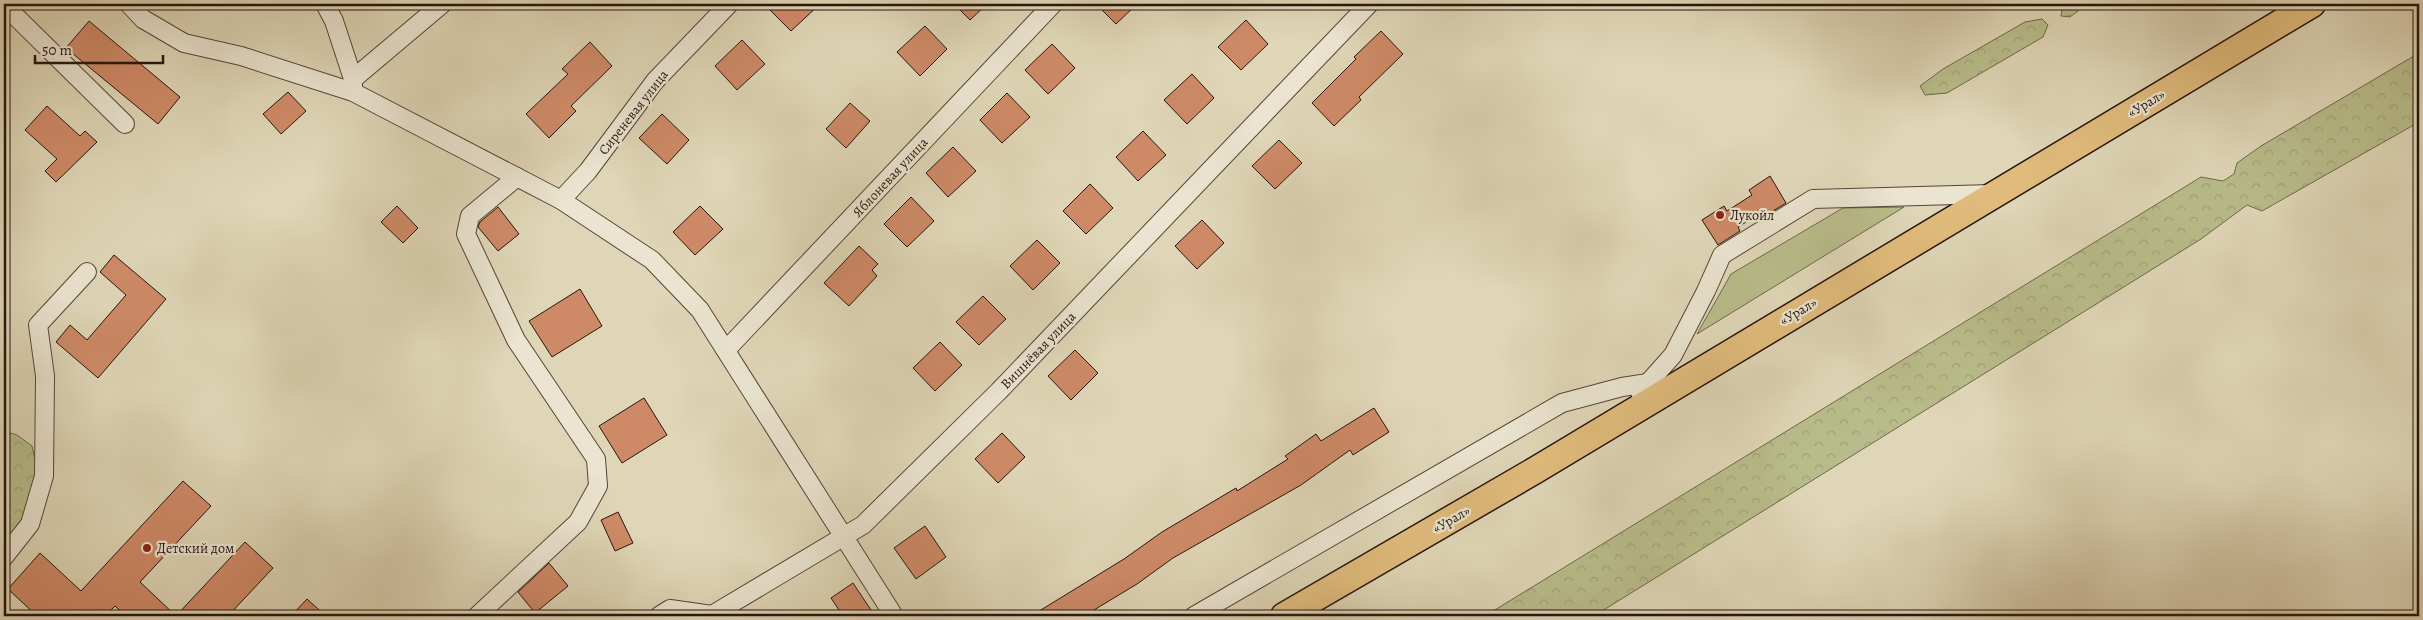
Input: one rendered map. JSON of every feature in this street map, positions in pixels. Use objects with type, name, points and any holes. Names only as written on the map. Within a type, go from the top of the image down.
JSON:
[{"type":"highway","name":"«Урал»","points":[[1284,616],[1534,471],[2308,5]]},
{"type":"street","points":[[128,4],[143,19],[184,43],[353,85],[561,200],[652,260],[700,310],[846,537],[894,616]]},
{"type":"street","points":[[325,4],[334,20],[353,85]]},
{"type":"street","points":[[353,85],[442,4]]},
{"type":"street","name":"Сиреневая улица","points":[[561,200],[588,172],[655,81],[729,4]]},
{"type":"street","name":"Яблоневая улица","points":[[726,350],[1053,4]]},
{"type":"street","name":"Вишнёвая улица","points":[[659,616],[670,609],[712,615],[846,537],[863,525],[999,391],[1369,4]]},
{"type":"street","points":[[4,5],[125,124]]},
{"type":"street","points":[[477,616],[578,522],[598,486],[596,459],[516,340],[466,234],[470,216],[517,177]]},
{"type":"street","points":[[1605,427],[1648,383],[1672,355],[1706,291],[1722,255],[1813,199],[1992,194]]},
{"type":"street","points":[[4,557],[30,524],[44,476],[45,376],[38,325],[87,272]]},
{"type":"street","points":[[1194,616],[1562,403],[1622,387],[1648,383]]},
{"type":"green space","points":[[2063,4],[2077,4],[2078,11],[2070,17],[2061,16]]},
{"type":"green space","points":[[2042,19],[2048,25],[2043,37],[1947,93],[1925,95],[1920,86],[1943,69],[2025,22]]},
{"type":"green space","points":[[2419,53],[2419,122],[2262,211],[2247,205],[2201,239],[1594,616],[1485,616],[2201,177],[2223,181],[2234,174],[2237,163],[2261,146]]},
{"type":"green space","points":[[1904,207],[1697,334],[1731,274],[1843,208]]},
{"type":"green space","points":[[4,431],[17,435],[32,446],[38,472],[24,524],[4,548]]},
{"type":"building","points":[[764,4],[820,4],[791,31]]},
{"type":"building","points":[[954,4],[987,4],[970,20]]},
{"type":"building","points":[[1096,4],[1137,4],[1116,24]]},
{"type":"building","points":[[1246,20],[1268,44],[1241,70],[1218,47]]},
{"type":"building","points":[[89,21],[180,97],[158,124],[66,48]]},
{"type":"building","points":[[925,26],[947,49],[920,76],[897,52]]},
{"type":"building","points":[[1381,31],[1403,54],[1359,97],[1361,100],[1334,126],[1312,103],[1356,59],[1354,57]]},
{"type":"building","points":[[742,40],[765,64],[737,90],[715,66]]},
{"type":"building","points":[[590,42],[612,66],[571,106],[576,111],[549,138],[526,114],[568,74],[562,69]]},
{"type":"building","points":[[1052,44],[1075,68],[1048,94],[1025,70]]},
{"type":"building","points":[[1192,74],[1214,98],[1187,124],[1164,100]]},
{"type":"building","points":[[288,92],[306,111],[281,134],[263,114]]},
{"type":"building","points":[[1007,93],[1030,117],[1002,143],[980,120]]},
{"type":"building","points":[[850,103],[870,121],[846,148],[826,129]]},
{"type":"building","points":[[47,106],[80,136],[85,131],[97,142],[56,182],[45,171],[57,159],[25,130]]},
{"type":"building","points":[[662,114],[689,140],[667,164],[639,138]]},
{"type":"building","points":[[1143,131],[1166,155],[1138,181],[1116,157]]},
{"type":"building","points":[[1279,140],[1302,163],[1275,189],[1252,166]]},
{"type":"building","points":[[953,147],[976,171],[948,197],[926,173]]},
{"type":"building","points":[[1770,176],[1786,203],[1765,216],[1762,212],[1738,227],[1740,231],[1718,245],[1702,220],[1724,206],[1727,211],[1752,195],[1749,190]]},
{"type":"building","points":[[1090,184],[1113,208],[1086,234],[1063,211]]},
{"type":"building","points":[[911,197],[934,221],[907,247],[884,224]]},
{"type":"building","points":[[397,206],[418,228],[403,243],[381,222]]},
{"type":"building","points":[[700,206],[723,229],[695,255],[673,232]]},
{"type":"building","points":[[498,207],[519,234],[498,251],[478,227],[480,222]]},
{"type":"building","points":[[1202,220],[1224,243],[1197,269],[1175,246]]},
{"type":"building","points":[[1037,240],[1060,263],[1033,290],[1010,266]]},
{"type":"building","points":[[859,246],[878,264],[872,270],[877,276],[849,306],[824,283]]},
{"type":"building","points":[[114,255],[166,299],[98,378],[56,342],[70,325],[87,340],[126,295],[100,272]]},
{"type":"building","points":[[580,289],[602,326],[552,357],[529,321]]},
{"type":"building","points":[[983,296],[1006,319],[979,345],[956,322]]},
{"type":"building","points":[[940,342],[962,365],[935,391],[913,368]]},
{"type":"building","points":[[1075,350],[1098,373],[1071,400],[1048,376]]},
{"type":"building","points":[[644,398],[667,435],[622,463],[599,426]]},
{"type":"building","points":[[1374,408],[1389,432],[1353,455],[1350,450],[1301,485],[1173,558],[1137,584],[1084,616],[1031,616],[1124,559],[1162,532],[1236,488],[1237,491],[1288,459],[1285,456],[1316,434],[1321,441]]},
{"type":"building","points":[[1002,433],[1025,457],[998,483],[975,459]]},
{"type":"building","name":"Детский дом","points":[[183,481],[211,506],[140,582],[176,616],[126,616],[115,606],[105,616],[37,616],[8,589],[40,553],[81,591]]},
{"type":"building","points":[[618,512],[633,543],[615,551],[601,520]]},
{"type":"building","points":[[925,526],[946,557],[916,579],[894,548]]},
{"type":"building","points":[[245,542],[273,568],[228,616],[176,616]]},
{"type":"building","points":[[549,563],[568,586],[535,613],[518,592]]},
{"type":"building","points":[[853,583],[871,610],[861,616],[843,616],[831,598]]},
{"type":"building","points":[[307,599],[326,616],[291,616]]},
{"type":"place","name":"Лукойл","points":[[1720,215]]},
{"type":"place","name":"Детский дом","points":[[147,548]]}]
